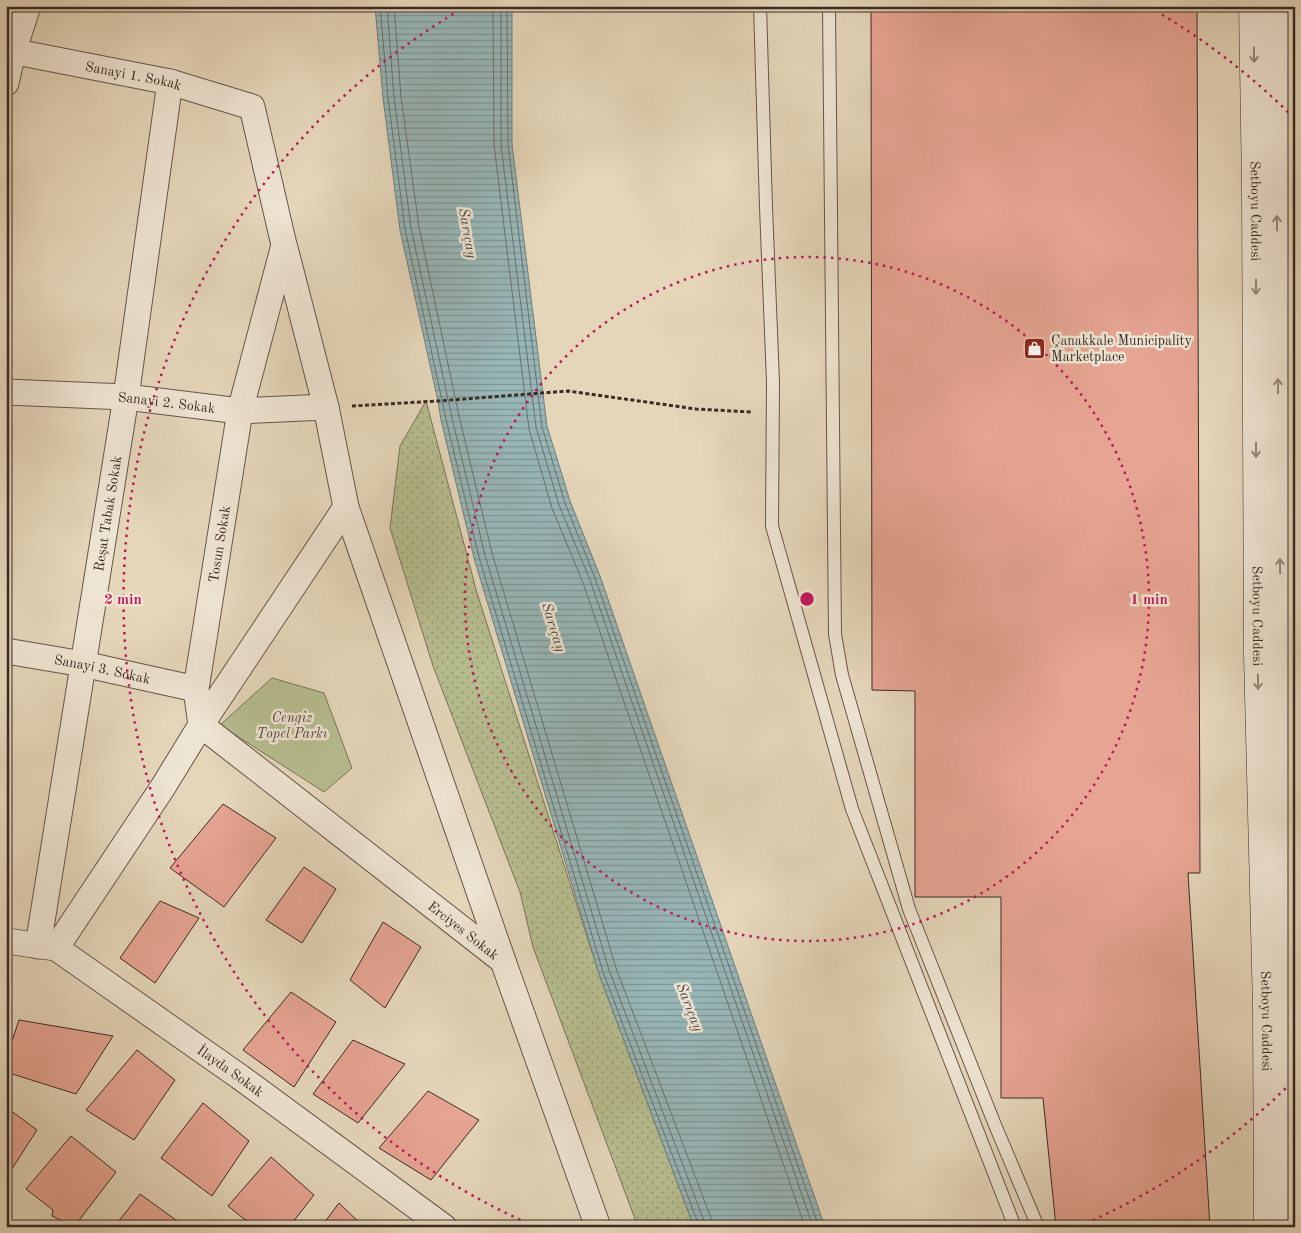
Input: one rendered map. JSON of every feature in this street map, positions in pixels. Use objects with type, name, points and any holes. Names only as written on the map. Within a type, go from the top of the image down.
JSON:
[{"type":"main road","name":"Setboyu Caddesi","points":[[1253,6],[1256,186],[1288,663],[1283,995],[1289,1227]]},
{"type":"main road","name":"Setboyu Caddesi","points":[[1268,1227],[1283,995],[1258,655],[1277,491],[1286,168],[1276,6]]},
{"type":"street","points":[[6,83],[10,51],[28,6]]},
{"type":"street","name":"Sanayi 1. Sokak","points":[[10,51],[170,82],[252,107]]},
{"type":"street","name":"Reşat Tabak Sokak","points":[[47,947],[83,664],[126,397],[170,82]]},
{"type":"street","name":"Tosun Sokak","points":[[201,725],[196,689],[240,411],[284,245],[252,107]]},
{"type":"street","points":[[284,245],[326,407],[346,507],[502,962]]},
{"type":"street","name":"Sanayi 2. Sokak","points":[[6,392],[126,397],[240,411],[326,407]]},
{"type":"street","points":[[47,947],[163,787],[201,725],[346,507]]},
{"type":"street","name":"Sanayi 3. Sokak","points":[[6,651],[83,664],[196,689]]},
{"type":"street","name":"Erciyes Sokak","points":[[201,725],[502,962],[598,1227]]},
{"type":"street","name":"İlayda Sokak","points":[[6,941],[47,947],[240,1077],[444,1227]]},
{"type":"lane","points":[[760,6],[773,382],[772,526],[852,809],[1015,1227]]},
{"type":"lane","points":[[830,6],[835,634],[842,675],[909,909],[995,1125],[1038,1227]]},
{"type":"path","points":[[326,407],[568,391],[696,410],[773,412]]},
{"type":"green space","points":[[426,401],[477,593],[599,974],[694,1227],[638,1227],[533,947],[520,892],[433,666],[390,528],[400,446]]},
{"type":"green space","name":"Cengiz Topel Parkı","points":[[272,678],[324,693],[352,768],[324,792],[220,725]]},
{"type":"water","name":"Sarıçay","points":[[375,6],[512,6],[512,144],[547,426],[570,501],[600,576],[825,1227],[694,1227],[599,974],[474,558],[441,420],[400,230],[383,98]]},
{"type":"building","name":"Çanakkale Municipality Marketplace","points":[[871,6],[1197,6],[1200,873],[1188,873],[1210,1227],[1056,1227],[1043,1098],[1001,1098],[1001,897],[915,897],[915,691],[872,690]]},
{"type":"building","points":[[223,804],[276,838],[224,907],[170,868]]},
{"type":"building","points":[[304,867],[336,889],[302,943],[266,920]]},
{"type":"building","points":[[160,901],[199,918],[155,983],[120,958]]},
{"type":"building","points":[[383,922],[421,947],[385,1008],[350,980]]},
{"type":"building","points":[[291,992],[336,1022],[294,1087],[243,1050]]},
{"type":"building","points":[[19,1020],[113,1036],[76,1094],[6,1072],[6,1059]]},
{"type":"building","points":[[353,1040],[405,1064],[358,1123],[313,1094]]},
{"type":"building","points":[[137,1050],[175,1080],[134,1140],[86,1110]]},
{"type":"building","points":[[428,1091],[479,1120],[431,1180],[379,1148]]},
{"type":"building","points":[[203,1103],[249,1141],[212,1196],[161,1158]]},
{"type":"building","points":[[6,1107],[37,1130],[6,1178]]},
{"type":"building","points":[[71,1136],[116,1172],[74,1227],[52,1216],[53,1210],[26,1189]]},
{"type":"building","points":[[271,1157],[314,1195],[289,1227],[254,1227],[228,1206]]},
{"type":"building","points":[[140,1194],[180,1223],[177,1227],[114,1227]]},
{"type":"building","points":[[339,1203],[364,1227],[321,1227]]},
{"type":"place","name":"Çanakkale Municipality Marketplace","points":[[1035,348]]}]
